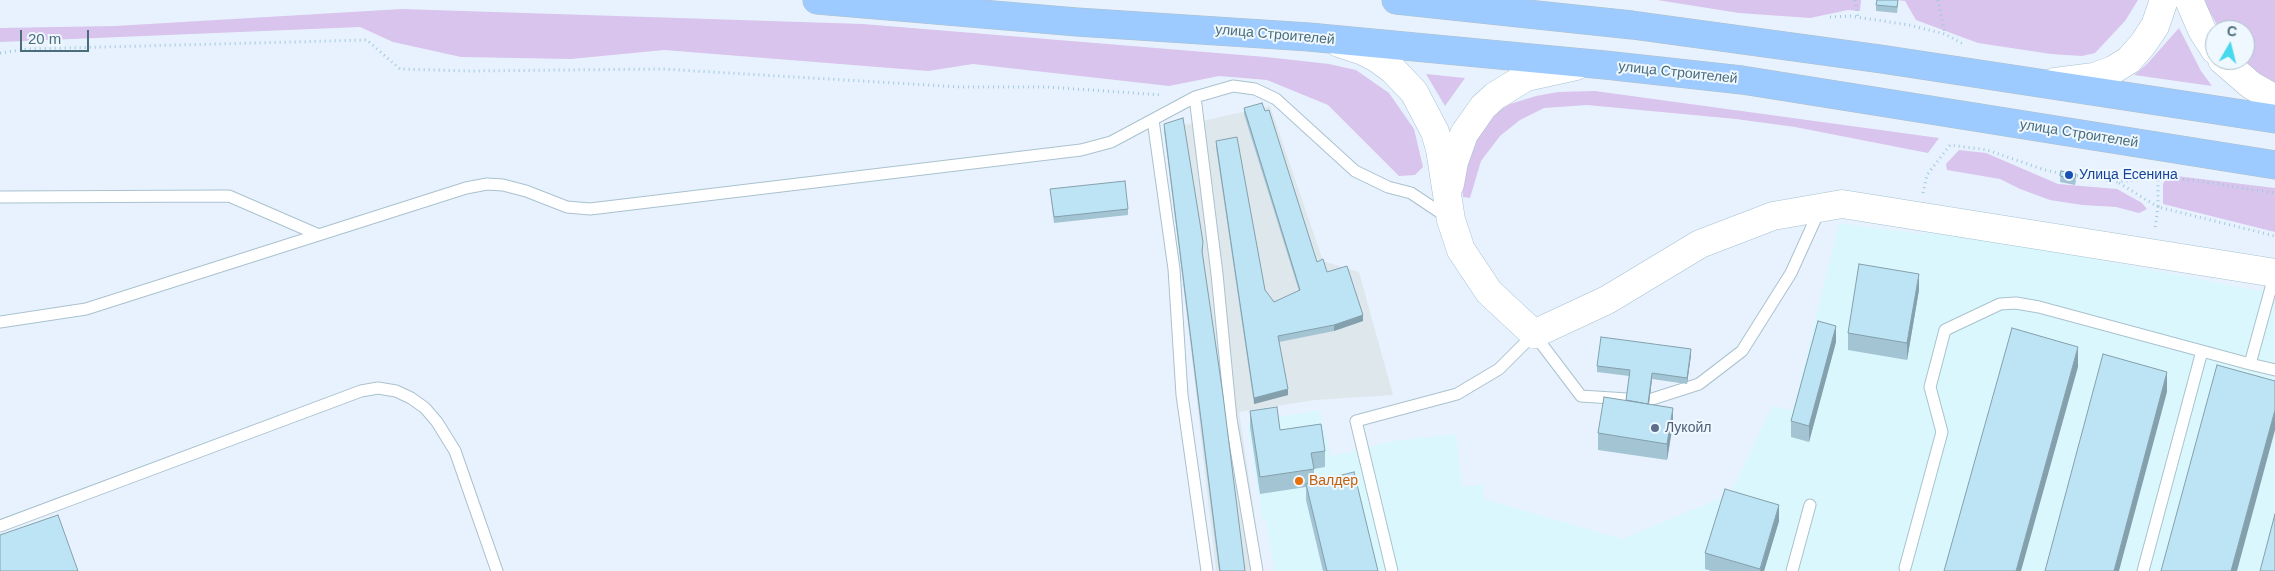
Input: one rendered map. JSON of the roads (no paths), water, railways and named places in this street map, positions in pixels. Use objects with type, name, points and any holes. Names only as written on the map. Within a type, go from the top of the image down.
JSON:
[{"type":"main road","name":"улица Строителей","points":[[817,0],[1077,22],[1309,37],[1742,80],[2275,165]]},
{"type":"main road","points":[[1396,0],[1632,25],[1881,59],[2275,119]]},
{"type":"street","points":[[2031,82],[2094,77],[2114,70],[2129,60],[2144,44],[2155,26],[2164,0]]},
{"type":"street","points":[[2190,0],[2205,35]]},
{"type":"street","points":[[1309,37],[1330,40],[1363,51],[1405,80],[1422,104],[1435,132],[1440,149],[1449,209],[1462,250],[1489,292],[1534,334],[1607,300],[1700,244],[1773,216],[1842,204],[2275,273]]},
{"type":"street","points":[[1449,209],[1454,162],[1464,134],[1483,107],[1495,96],[1526,77],[1567,67],[1606,65]]},
{"type":"street","points":[[2234,70],[2251,85],[2275,99]]},
{"type":"lane","points":[[0,322],[86,309],[466,188],[487,184],[503,185],[526,191],[567,207],[590,209],[1081,150],[1111,142],[1195,97],[1233,86],[1244,86],[1265,92],[1276,99],[1355,171],[1388,187],[1411,193],[1449,209]]},
{"type":"lane","points":[[1195,97],[1217,274],[1231,419],[1256,571]]},
{"type":"lane","points":[[1153,120],[1175,278],[1182,395],[1207,571]]},
{"type":"lane","points":[[0,197],[229,196],[319,235]]},
{"type":"lane","points":[[1649,400],[1699,384],[1742,351],[1791,273],[1820,208]]},
{"type":"lane","points":[[2250,364],[2275,273]]},
{"type":"lane","points":[[1905,568],[1942,432],[1930,387],[1946,330],[2000,304],[2016,303],[2039,307],[2275,370]]},
{"type":"lane","points":[[1392,571],[1356,421],[1456,394],[1499,369],[1534,334],[1581,396],[1627,399]]},
{"type":"lane","points":[[2143,571],[2202,351]]},
{"type":"lane","points":[[0,526],[361,391],[378,388],[396,391],[411,398],[437,422],[455,451],[497,571]]},
{"type":"lane","points":[[1792,571],[1810,506]]},
{"type":"place","name":"Улица Есенина","points":[[2069,175]]},
{"type":"place","name":"Лукойл","points":[[1655,428]]},
{"type":"place","name":"Валдер","points":[[1299,481]]}]
